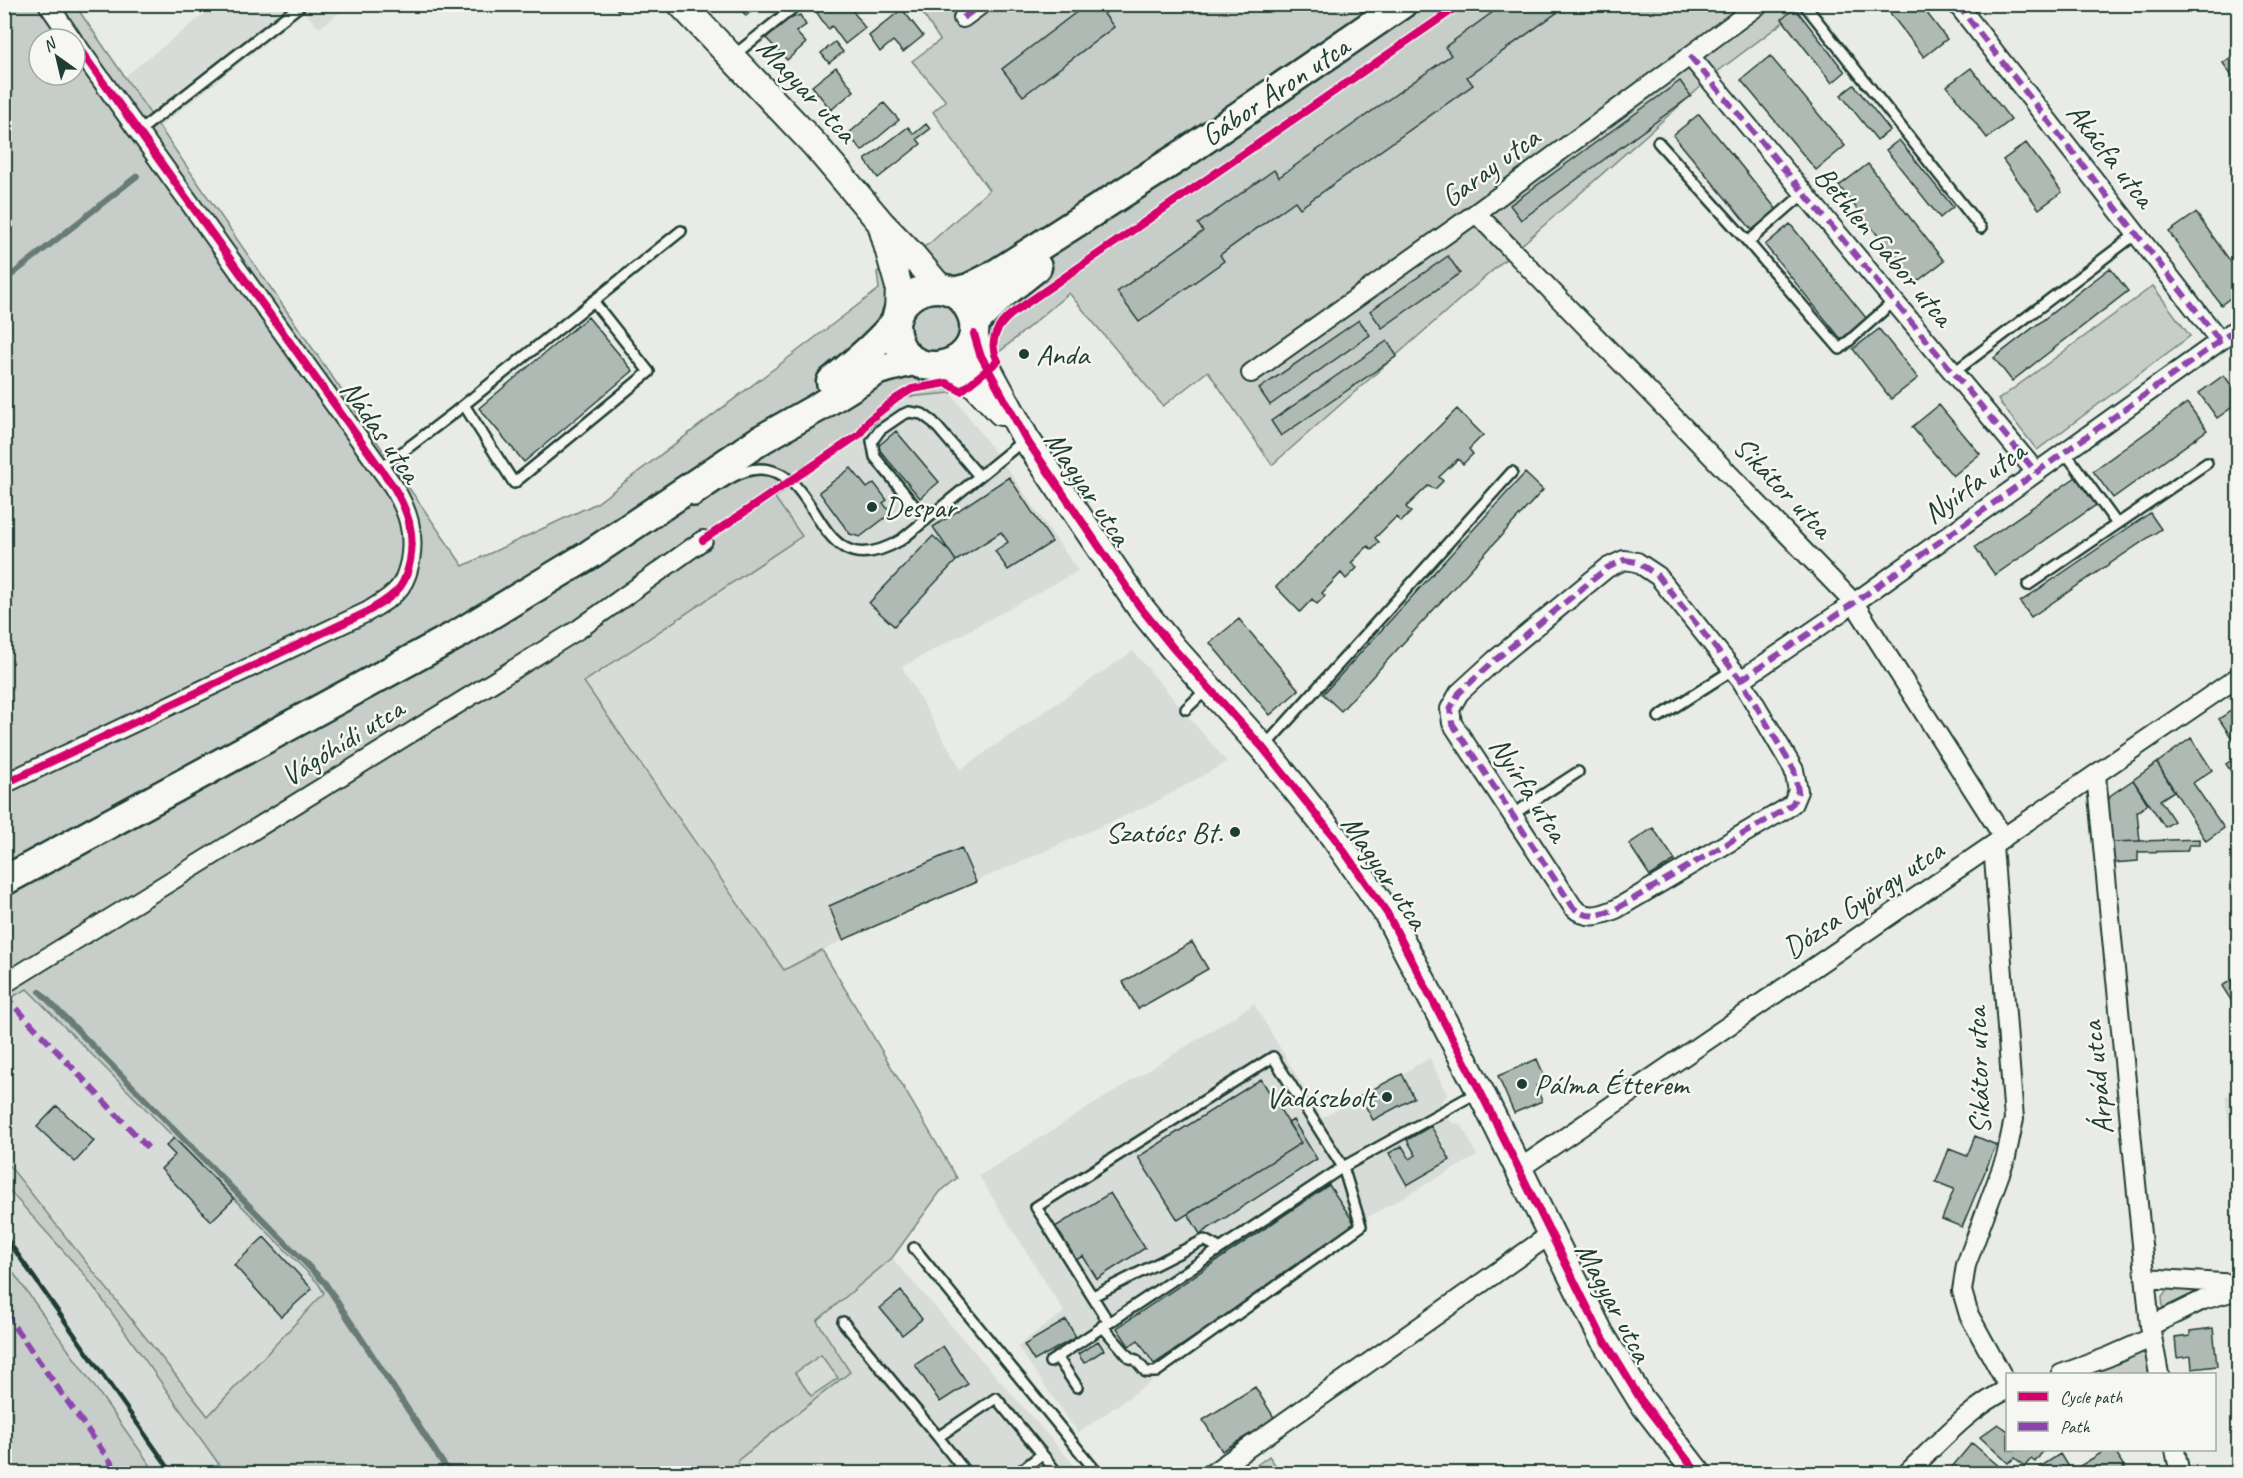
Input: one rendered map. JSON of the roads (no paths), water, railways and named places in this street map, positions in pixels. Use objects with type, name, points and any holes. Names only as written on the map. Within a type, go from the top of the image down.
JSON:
[{"type":"main road","name":"Gábor Áron utca","points":[[946,290],[969,288],[991,277],[1179,157],[1402,4]]},
{"type":"main road","name":"Gábor Áron utca","points":[[974,329],[1003,294],[1179,157]]},
{"type":"main road","points":[[762,439],[867,352],[897,318],[905,301],[915,293],[927,289],[946,290],[967,305],[974,329],[970,346],[953,362],[942,366],[922,365],[901,348],[895,332],[897,318]]},
{"type":"main road","points":[[4,881],[460,633],[589,555],[762,439],[878,370],[913,360]]},
{"type":"street","points":[[48,4],[64,27]]},
{"type":"street","name":"Magyar utca","points":[[681,4],[815,145],[881,223],[946,290]]},
{"type":"street","points":[[963,18],[982,4]]},
{"type":"street","name":"Garay utca","points":[[1251,373],[1476,213],[1760,4]]},
{"type":"street","name":"Akácfa utca","points":[[1957,4],[2220,341]]},
{"type":"street","name":"Bethlen Gábor utca","points":[[1690,56],[2036,472]]},
{"type":"street","name":"Nádas utca","points":[[4,784],[367,612],[392,595],[405,579],[409,569],[413,539],[405,508],[380,469],[87,60]]},
{"type":"street","name":"Sikátor utca","points":[[1476,213],[1854,603],[1998,841],[2014,1119],[2007,1157],[1966,1265],[1962,1291],[1969,1315],[2006,1385]]},
{"type":"street","name":"Magyar utca","points":[[881,223],[898,287],[897,318]]},
{"type":"street","name":"Nyírfa utca","points":[[1738,674],[1854,603],[2238,328]]},
{"type":"street","name":"Magyar utca","points":[[974,329],[980,354],[1026,439],[1146,614],[1263,748],[1340,844],[1388,913],[1480,1091],[1599,1333],[1660,1426],[1698,1473]]},
{"type":"street","name":"Magyar utca","points":[[942,366],[972,381],[1026,439]]},
{"type":"street","name":"Vágóhídi utca","points":[[4,984],[579,629],[703,540]]},
{"type":"street","name":"Nyírfa utca","points":[[1630,560],[1651,570],[1738,674],[1794,770],[1798,784],[1796,797],[1787,808],[1602,915],[1592,916],[1578,912],[1512,815],[1452,723],[1450,709],[1460,693],[1495,660],[1607,568],[1617,562],[1630,560]]},
{"type":"street","name":"Dózsa György utca","points":[[1519,1169],[2238,677]]},
{"type":"street","name":"Árpád utca","points":[[2096,775],[2145,1278],[2151,1332],[2159,1373]]},
{"type":"street","points":[[1211,1473],[1551,1234]]},
{"type":"street","points":[[2145,1278],[2238,1285]]},
{"type":"street","points":[[2064,1373],[2100,1360],[2203,1300],[2238,1290]]},
{"type":"street","name":"Sikátor utca","points":[[1906,1473],[1975,1410],[2006,1388]]},
{"type":"street","points":[[2176,1451],[2181,1473]]},
{"type":"lane","points":[[138,132],[302,4]]},
{"type":"lane","points":[[732,57],[798,4]]},
{"type":"lane","points":[[1804,4],[1981,228]]},
{"type":"lane","points":[[1658,142],[1840,349],[1893,302]]},
{"type":"lane","points":[[1748,242],[1803,194]]},
{"type":"lane","points":[[380,469],[464,405],[681,231]]},
{"type":"lane","points":[[1953,373],[2136,234]]},
{"type":"lane","points":[[464,405],[513,483],[649,372],[593,301]]},
{"type":"lane","points":[[926,520],[875,457],[872,441],[880,430],[909,412],[922,414],[933,422],[979,476]]},
{"type":"lane","points":[[690,504],[737,475],[759,469],[772,470],[791,480],[833,538],[847,550],[871,552],[889,547],[1026,439]]},
{"type":"lane","points":[[2065,452],[2117,524]]},
{"type":"lane","points":[[2028,585],[2207,463]]},
{"type":"lane","points":[[1263,748],[1512,472]]},
{"type":"lane","points":[[589,555],[633,537]]},
{"type":"lane","points":[[1659,717],[1738,674]]},
{"type":"lane","points":[[1186,710],[1209,688]]},
{"type":"lane","points":[[1512,815],[1578,772]]},
{"type":"lane","points":[[1273,1057],[1343,1167],[1361,1226],[1156,1372],[1146,1372],[1136,1360],[1130,1358],[1105,1324],[1093,1296],[1036,1207],[1273,1057]]},
{"type":"lane","points":[[1077,1387],[1053,1359],[1343,1167],[1480,1091]]},
{"type":"lane","points":[[1093,1296],[1204,1240],[1218,1248]]},
{"type":"lane","points":[[914,1248],[1098,1473]]},
{"type":"lane","points":[[843,1322],[967,1473]]},
{"type":"lane","points":[[938,1437],[996,1398],[1058,1473]]},
{"type":"lane","points":[[1017,1473],[1042,1454]]},
{"type":"waterway","points":[[4,281],[137,176]]},
{"type":"waterway","points":[[40,992],[325,1283],[450,1474]]},
{"type":"railway","points":[[4,1235],[173,1474]]},
{"type":"place","name":"Anda","points":[[1024,354]]},
{"type":"place","name":"Despar","points":[[872,507]]},
{"type":"place","name":"Szatócs Bt.","points":[[1235,832]]},
{"type":"place","name":"Pálma Étterem","points":[[1522,1084]]},
{"type":"place","name":"Vadászbolt","points":[[1387,1097]]}]
